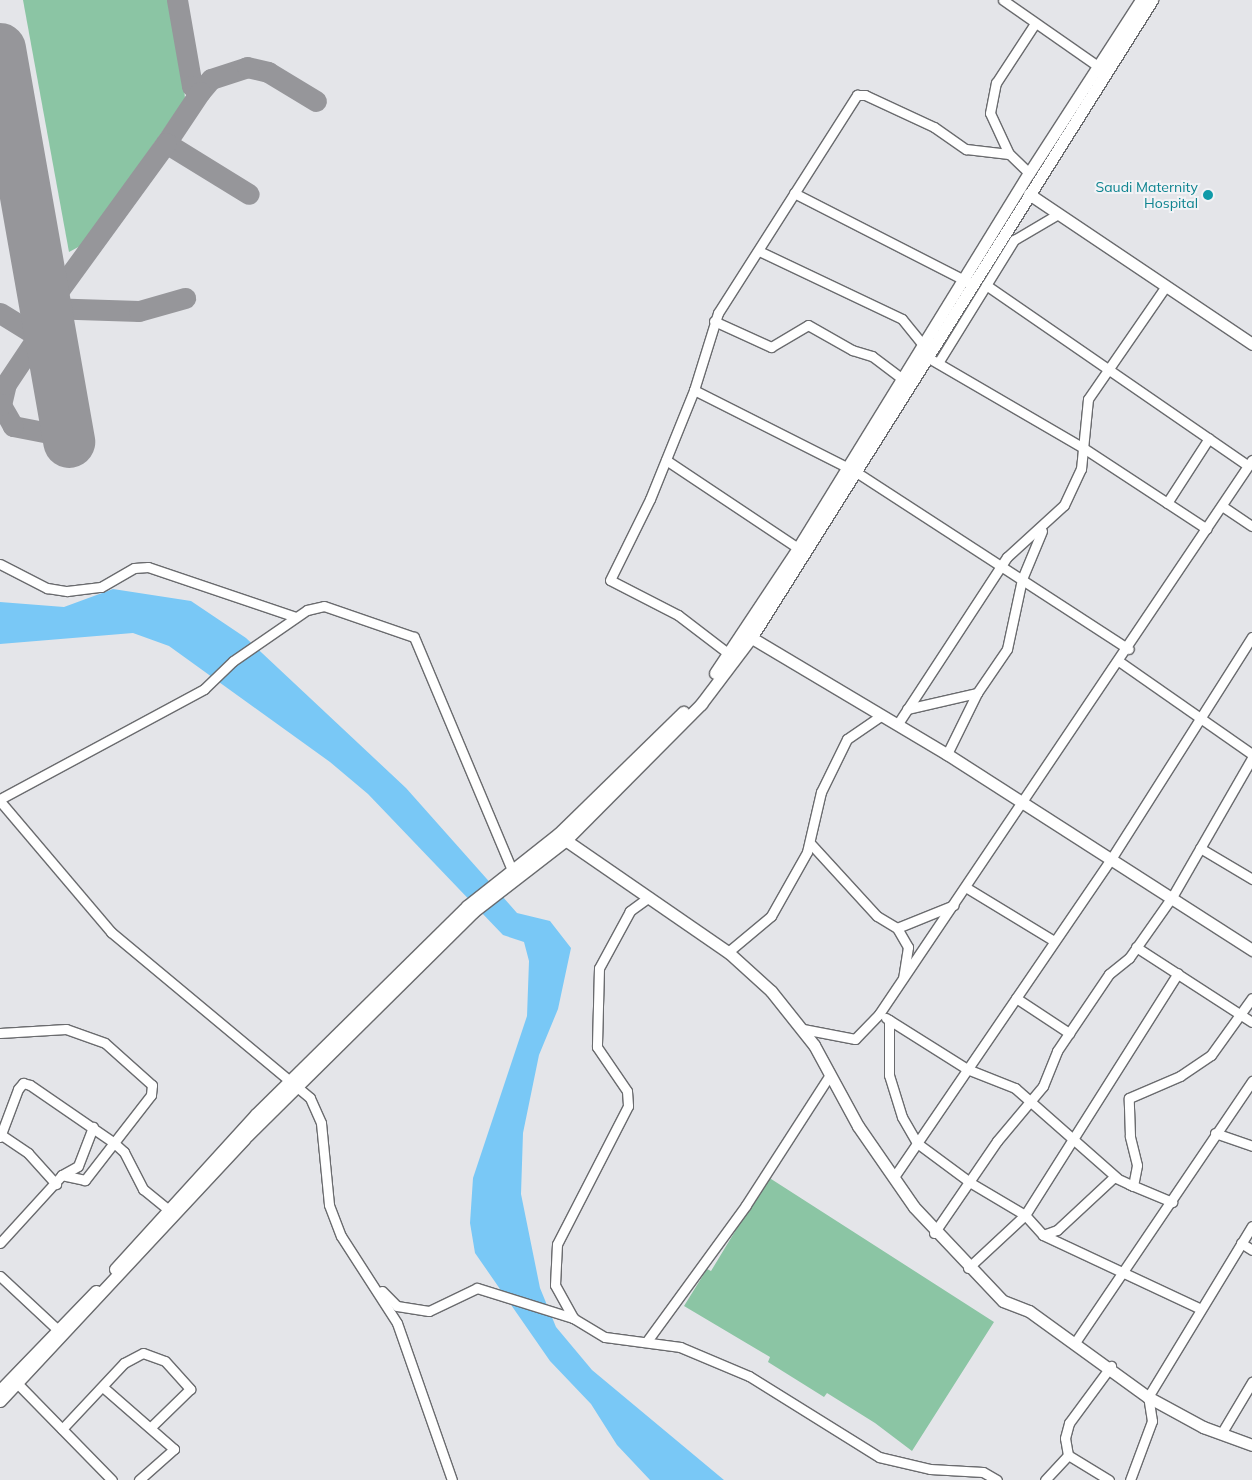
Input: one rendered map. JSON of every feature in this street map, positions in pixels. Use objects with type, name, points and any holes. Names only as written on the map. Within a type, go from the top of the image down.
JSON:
[{"type":"street","points":[[1003,0],[1034,25],[1099,67]]},
{"type":"street","points":[[496,885],[562,837],[701,704],[748,636],[852,470],[923,351],[968,282],[1029,173],[1060,138],[1138,14],[1141,0]]},
{"type":"street","points":[[938,364],[958,318],[968,282],[985,264],[1029,194],[1099,67],[1138,14],[1152,0]]},
{"type":"street","points":[[1029,173],[1009,154],[993,126],[992,96],[1002,73],[1034,25]]},
{"type":"street","points":[[729,654],[678,615],[610,580],[666,460],[694,390],[714,321],[794,194],[861,93],[934,127],[966,149],[1009,154]]},
{"type":"street","points":[[794,194],[968,282]]},
{"type":"street","points":[[1029,194],[1252,344]]},
{"type":"street","points":[[0,1401],[14,1381],[58,1330],[168,1209],[511,868],[562,837],[696,699],[729,654],[748,636],[798,548],[852,470],[902,379],[923,351],[958,318],[986,285],[1019,235],[1058,214]]},
{"type":"street","points":[[759,251],[902,319],[923,351],[938,364],[1082,447],[1207,529]]},
{"type":"street","points":[[985,264],[996,269]]},
{"type":"street","points":[[803,1029],[855,1039],[879,1014],[1129,649],[1250,463],[1209,438],[986,285]]},
{"type":"street","points":[[946,754],[977,692],[1007,649],[1022,579],[1044,528],[1075,487],[1082,447],[1085,406],[1108,369],[1166,286]]},
{"type":"street","points":[[714,321],[771,348],[808,325],[852,350],[872,356],[902,379]]},
{"type":"street","points":[[694,390],[852,470],[1129,649]]},
{"type":"street","points":[[1167,503],[1209,438]]},
{"type":"street","points":[[666,460],[798,548]]},
{"type":"street","points":[[1222,506],[1252,526]]},
{"type":"street","points":[[897,725],[1001,566],[1013,550],[1044,528]]},
{"type":"street","points":[[0,564],[47,588],[67,591],[101,587],[134,568],[148,567],[296,617]]},
{"type":"street","points":[[452,1480],[397,1324],[360,1270],[329,1205],[317,1110],[294,1084],[111,932],[0,800],[204,689],[233,661],[296,617],[324,606],[341,609],[414,637],[511,868]]},
{"type":"street","points":[[748,636],[946,754],[1252,950]]},
{"type":"street","points":[[894,1178],[1111,858],[1252,637]]},
{"type":"street","points":[[1120,662],[1252,754]]},
{"type":"street","points":[[907,709],[977,692]]},
{"type":"street","points":[[728,952],[771,916],[810,843],[821,792],[847,739],[882,715]]},
{"type":"street","points":[[934,1232],[971,1183],[997,1141],[1032,1101],[1069,1034],[1109,974],[1136,947],[1172,897],[1252,758]]},
{"type":"street","points":[[562,837],[728,952],[771,991],[803,1029],[829,1076],[894,1178],[934,1232],[1002,1301],[1029,1311],[1074,1344],[1111,1366],[1148,1397],[1221,1434],[1252,1445]]},
{"type":"street","points":[[810,843],[878,916],[897,928],[908,947],[902,981]]},
{"type":"street","points":[[1200,848],[1252,879]]},
{"type":"street","points":[[967,888],[1054,941]]},
{"type":"street","points":[[573,1318],[556,1285],[557,1244],[628,1106],[627,1091],[597,1047],[600,968],[630,911],[649,897]]},
{"type":"street","points":[[897,928],[954,906]]},
{"type":"street","points":[[1136,947],[1252,1022]]},
{"type":"street","points":[[968,1268],[1025,1215],[1178,974]]},
{"type":"street","points":[[1016,998],[1069,1034]]},
{"type":"street","points":[[879,1014],[967,1069],[1003,1082],[1032,1101],[1114,1177],[1133,1186],[1135,1180],[1130,1098],[1180,1076],[1211,1055],[1252,998]]},
{"type":"street","points":[[889,1020],[890,1075],[902,1117],[917,1142],[971,1183],[1025,1215],[1043,1235],[1199,1308]]},
{"type":"street","points":[[0,1033],[66,1029],[105,1044],[152,1085],[151,1096],[85,1180],[62,1174]]},
{"type":"street","points":[[647,1341],[746,1205],[829,1076]]},
{"type":"street","points":[[1074,1344],[1172,1202],[1252,1081]]},
{"type":"street","points":[[56,1184],[28,1153],[0,1135],[23,1083],[93,1127],[113,1142],[124,1152],[143,1189],[168,1209]]},
{"type":"street","points":[[1,1388],[14,1381],[294,1084]]},
{"type":"street","points":[[0,1243],[56,1184],[62,1174],[78,1166],[93,1127]]},
{"type":"street","points":[[1216,1133],[1252,1146]]},
{"type":"street","points":[[1114,1177],[1172,1202]]},
{"type":"street","points":[[1043,1235],[1057,1230],[1114,1177]]},
{"type":"street","points":[[1130,1480],[1152,1421],[1148,1397],[1199,1308],[1252,1226]]},
{"type":"street","points":[[1242,1243],[1252,1250]]},
{"type":"street","points":[[360,1270],[397,1306],[429,1311],[477,1288],[573,1318],[605,1337],[680,1346],[750,1376],[879,1457],[930,1469],[983,1472],[996,1480]]},
{"type":"street","points":[[0,1276],[58,1330]]},
{"type":"street","points":[[62,1428],[104,1388],[133,1356],[151,1354],[165,1361],[190,1389],[152,1426]]},
{"type":"street","points":[[1046,1480],[1068,1455],[1069,1423],[1111,1366]]},
{"type":"street","points":[[14,1381],[112,1480]]},
{"type":"street","points":[[1221,1434],[1252,1382]]},
{"type":"street","points":[[104,1388],[152,1426],[173,1452],[139,1480]]},
{"type":"street","points":[[1068,1455],[1109,1480]]},
{"type":"green space","points":[[23,0],[172,0],[181,47],[185,99],[84,244],[69,252]]},
{"type":"green space","points":[[768,1177],[994,1322],[912,1451],[875,1423],[827,1393],[824,1397],[768,1362],[770,1357],[684,1306],[707,1269],[711,1271]]},
{"type":"water","points":[[113,589],[191,601],[246,638],[406,788],[517,913],[550,921],[571,948],[558,1009],[539,1055],[523,1133],[521,1194],[540,1288],[556,1327],[592,1370],[724,1480],[650,1480],[617,1445],[591,1404],[550,1361],[475,1253],[470,1223],[473,1178],[527,1016],[529,961],[524,942],[503,935],[368,794],[330,762],[169,646],[133,633],[0,644],[0,602],[64,607]]},
{"type":"taxiway","points":[[177,0],[192,86],[200,92],[211,79],[247,67],[268,72],[316,101]]},
{"type":"taxiway","points":[[200,92],[166,143],[249,194]]},
{"type":"taxiway","points":[[66,426],[54,434],[13,426],[1,405],[6,384],[38,336],[46,308],[166,143]]},
{"type":"taxiway","points":[[46,308],[139,311],[185,298]]},
{"type":"taxiway","points":[[0,313],[52,345]]},
{"type":"runway","points":[[0,49],[69,442]]},
{"type":"place","name":"Saudi Maternity Hospital","points":[[1208,195]]}]
